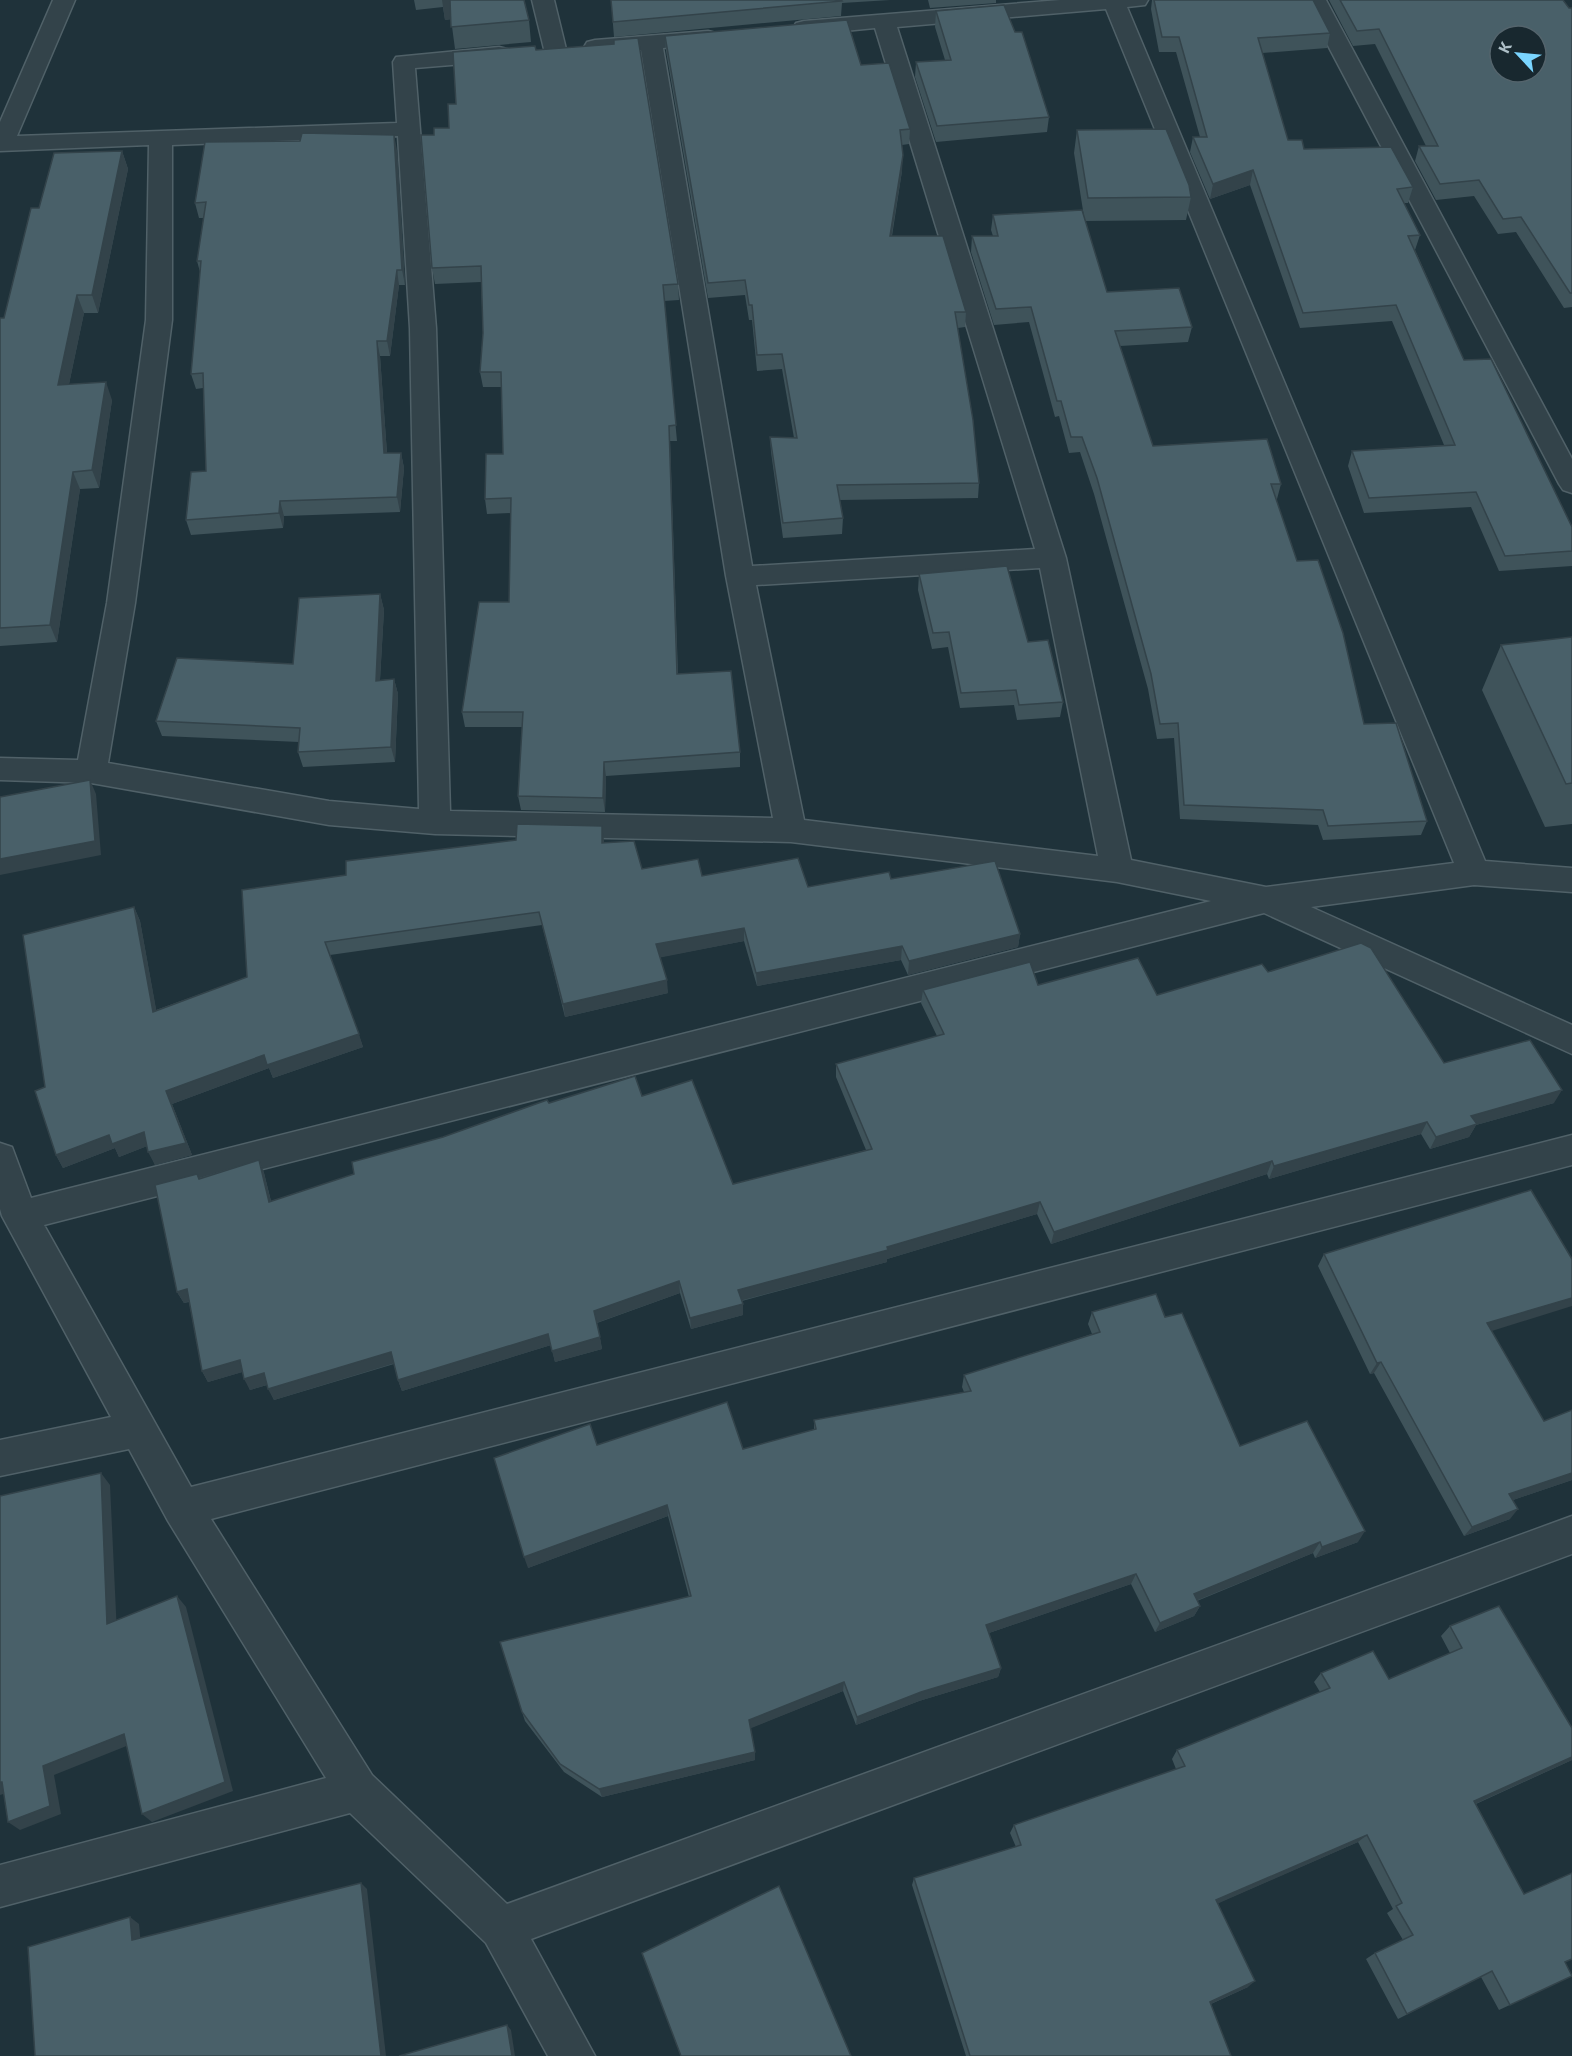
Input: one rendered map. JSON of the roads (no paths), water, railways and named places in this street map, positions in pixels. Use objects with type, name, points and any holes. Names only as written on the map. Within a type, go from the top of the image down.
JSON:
[{"type":"street","points":[[64,0],[1,144],[407,129]]},
{"type":"street","points":[[543,0],[555,49]]},
{"type":"street","points":[[1315,0],[1572,484]]},
{"type":"street","points":[[779,31],[1121,1],[1474,873]]},
{"type":"street","points":[[884,21],[1052,558],[1117,870]]},
{"type":"street","points":[[435,822],[423,328],[404,62],[733,36]]},
{"type":"street","points":[[651,44],[740,576],[790,830]]},
{"type":"street","points":[[91,772],[121,603],[159,320],[161,139]]},
{"type":"street","points":[[740,576],[1052,558]]},
{"type":"street","points":[[0,769],[91,772],[329,813],[435,822],[790,830],[1117,870],[1266,900],[1572,1040]]},
{"type":"street","points":[[20,1216],[1266,900],[1474,873],[1572,880]]},
{"type":"street","points":[[182,1508],[1572,1150]]},
{"type":"street","points":[[0,1158],[20,1216],[182,1508],[357,1790],[501,1928],[573,2056]]},
{"type":"street","points":[[0,1458],[139,1430]]},
{"type":"street","points":[[501,1928],[1572,1535]]},
{"type":"street","points":[[0,1886],[357,1790]]}]
